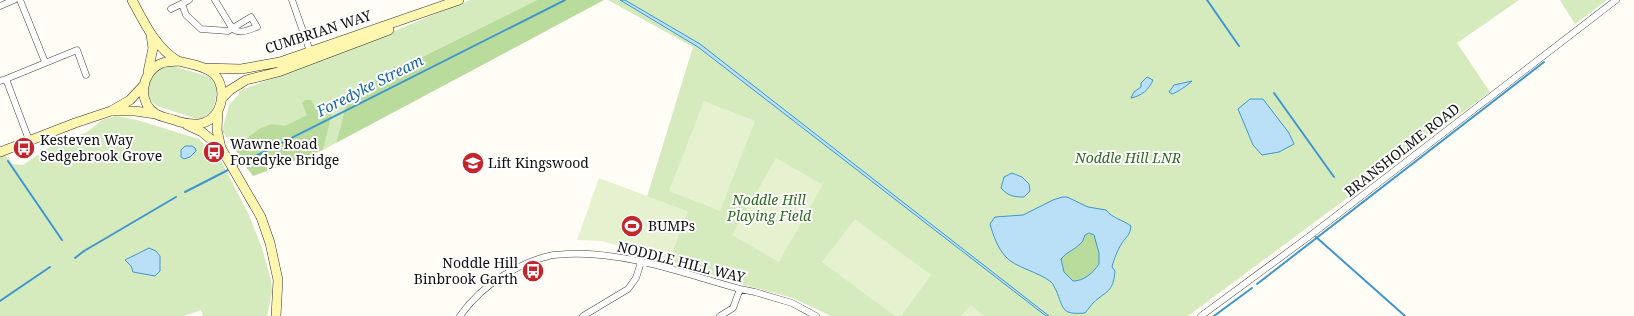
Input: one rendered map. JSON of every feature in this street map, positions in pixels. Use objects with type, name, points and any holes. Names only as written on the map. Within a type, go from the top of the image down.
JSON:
[{"type":"street","points":[[0,6],[14,0]]},
{"type":"street","points":[[20,0],[45,62]]},
{"type":"street","points":[[132,0],[151,34],[167,54],[178,61],[204,68],[214,74],[222,90],[218,112],[217,130],[221,148],[253,201],[270,243],[278,280],[276,316]]},
{"type":"street","points":[[171,8],[189,0]]},
{"type":"street","points":[[182,4],[186,15],[201,29],[228,31],[232,28],[215,0]]},
{"type":"street","points":[[292,0],[311,55]]},
{"type":"street","name":"CUMBRIAN WAY","points":[[204,68],[241,69],[311,55],[386,31],[459,0]]},
{"type":"street","name":"BRANSHOLME ROAD","points":[[1201,316],[1311,235],[1616,0]]},
{"type":"street","points":[[151,34],[153,48],[144,85],[143,96],[148,106],[156,114]]},
{"type":"street","points":[[29,140],[3,80],[77,50],[86,75]]},
{"type":"street","name":"CUMBRIAN WAY","points":[[221,99],[230,90],[246,80],[278,72],[311,55]]},
{"type":"street","points":[[148,72],[160,63],[178,61]]},
{"type":"street","points":[[0,152],[75,123],[111,111],[130,100],[144,85]]},
{"type":"street","points":[[111,111],[135,111],[156,114],[187,124],[202,132],[221,148]]},
{"type":"street","points":[[187,124],[203,123],[213,118],[218,112]]},
{"type":"street","name":"NODDLE HILL WAY","points":[[460,316],[478,295],[496,280],[529,263],[550,256],[587,253],[625,258],[755,292],[792,303],[816,316]]},
{"type":"street","points":[[582,316],[628,289],[636,278],[641,262]]},
{"type":"street","points":[[720,316],[733,308],[740,289]]},
{"type":"green space","points":[[470,0],[537,0],[412,62],[394,67],[389,74],[359,87],[348,98],[336,143],[323,150],[333,105],[323,110],[317,110],[285,127],[271,124],[260,128],[235,147],[222,131],[229,105],[239,94],[239,91],[342,52]]},
{"type":"green space","points":[[537,0],[604,0],[336,143],[348,98],[359,87],[389,74],[394,67],[412,62]]},
{"type":"green space","name":"Noddle Hill LNR","points":[[608,0],[1519,0],[1457,43],[1490,92],[1188,316],[831,316],[793,298],[744,285],[669,261],[687,212],[647,197],[693,47]]},
{"type":"green space","points":[[1560,0],[1607,0],[1575,24]]},
{"type":"green space","points":[[170,65],[210,77],[217,88],[215,103],[211,112],[200,120],[157,106],[149,99],[149,87],[152,77],[159,70]]},
{"type":"green space","points":[[305,100],[311,100],[317,110],[323,110],[334,105],[323,150],[253,176],[238,156],[235,147],[260,128],[271,124],[285,126],[307,115],[302,103]]},
{"type":"green space","points":[[704,101],[755,121],[720,211],[669,191]]},
{"type":"green space","points":[[116,116],[137,120],[199,139],[221,161],[248,213],[262,248],[271,280],[272,292],[267,316],[203,316],[201,310],[184,316],[0,316],[0,157],[5,155],[13,164],[23,165],[48,148],[87,132],[102,120]]},
{"type":"green space","name":"Noddle Hill Playing Field","points":[[776,158],[823,185],[779,262],[732,235]]},
{"type":"green space","name":"BUMPs","points":[[599,178],[687,211],[669,261],[602,241],[577,240]]},
{"type":"green space","points":[[855,219],[931,275],[901,316],[895,316],[822,262]]},
{"type":"green space","points":[[1089,233],[1093,235],[1097,242],[1099,264],[1088,276],[1081,280],[1073,281],[1064,272],[1061,259],[1079,245],[1085,235]]},
{"type":"green space","points":[[971,305],[984,316],[961,316]]},
{"type":"water","points":[[620,0],[625,0],[700,44],[1049,316],[1046,316],[698,47]]},
{"type":"water","points":[[1147,77],[1153,80],[1147,90],[1138,96],[1131,98],[1134,92],[1141,87],[1141,83]]},
{"type":"water","points":[[1192,81],[1172,94],[1169,92],[1174,85]]},
{"type":"water","points":[[1250,99],[1263,99],[1289,133],[1294,144],[1279,152],[1262,155],[1253,145],[1238,109]]},
{"type":"water","points":[[185,146],[192,146],[196,151],[190,157],[184,159],[181,157],[181,150]]},
{"type":"water","points":[[1012,173],[1022,177],[1029,184],[1030,191],[1024,197],[1011,196],[1001,188],[1004,177]]},
{"type":"water","points":[[1067,197],[1088,207],[1106,210],[1111,215],[1131,226],[1129,233],[1118,251],[1112,267],[1115,271],[1111,287],[1093,303],[1085,313],[1067,312],[1062,306],[1052,283],[1046,278],[1010,261],[998,246],[990,224],[995,217],[1023,215],[1053,200]],"holes":[[[1089,233],[1094,235],[1099,253],[1099,264],[1088,276],[1081,280],[1073,281],[1064,272],[1061,259],[1082,242],[1085,235]]]},
{"type":"water","points":[[149,248],[156,251],[160,256],[160,271],[155,276],[133,272],[131,266],[125,260]]},
{"type":"waterway","name":"Foredyke Stream","points":[[234,167],[565,0]]},
{"type":"waterway","points":[[1207,0],[1239,46]]},
{"type":"waterway","points":[[1257,284],[1544,62]]},
{"type":"waterway","points":[[1274,93],[1334,177]]},
{"type":"waterway","points":[[8,161],[62,240]]},
{"type":"waterway","name":"Foredyke Stream","points":[[185,192],[230,169]]},
{"type":"waterway","name":"Foredyke Stream","points":[[75,258],[84,251],[176,197]]},
{"type":"waterway","points":[[1316,237],[1405,316]]},
{"type":"waterway","points":[[0,301],[50,267]]},
{"type":"waterway","points":[[1214,316],[1252,288]]},
{"type":"place","name":"Kesteven Way Sedgebrook Grove","points":[[24,148]]},
{"type":"place","name":"Wawne Road Foredyke Bridge","points":[[214,152]]},
{"type":"place","name":"Lift Kingswood","points":[[473,163]]},
{"type":"place","name":"BUMPs","points":[[632,226]]},
{"type":"place","name":"Noddle Hill Binbrook Garth","points":[[533,271]]}]
